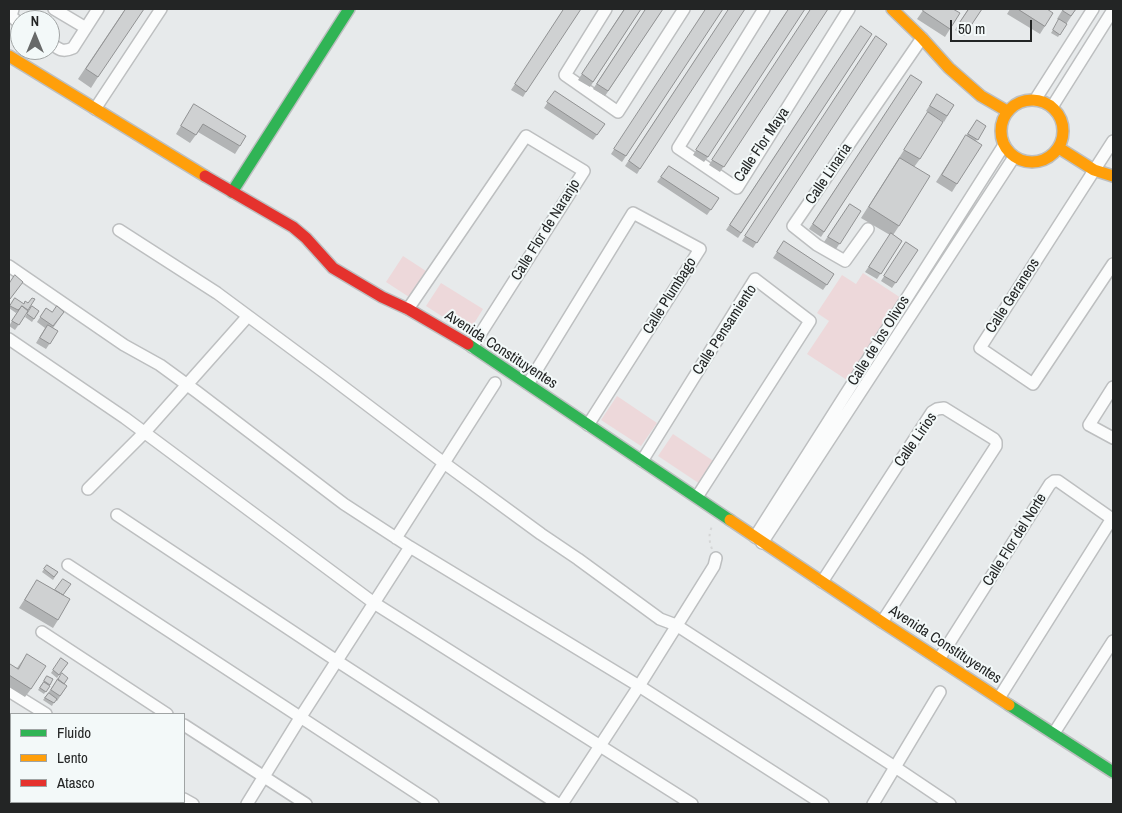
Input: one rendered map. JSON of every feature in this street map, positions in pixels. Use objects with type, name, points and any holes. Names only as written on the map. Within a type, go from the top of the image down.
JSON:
[{"type":"main road","points":[[232,192],[348,9]]},
{"type":"main road","points":[[892,9],[949,68],[981,96],[1008,111]]},
{"type":"main road","name":"Avenida Constituyentes","points":[[22,60],[95,109],[293,227],[306,238],[333,268],[472,347],[697,497],[758,540],[1113,771]]},
{"type":"main road","points":[[1029,100],[1040,101],[1052,107],[1057,112],[1063,126],[1063,137],[1056,152],[1047,159],[1038,162],[1020,160],[1008,153],[1001,139],[1000,132],[1002,121],[1008,111],[1017,103],[1029,100]]},
{"type":"main road","points":[[1059,148],[1094,170],[1113,176]]},
{"type":"street","points":[[54,9],[86,28]]},
{"type":"street","points":[[60,49],[73,48],[98,9]]},
{"type":"street","points":[[95,109],[162,9]]},
{"type":"street","points":[[606,9],[565,75],[618,112],[684,9]]},
{"type":"street","name":"Calle Flor Maya","points":[[764,9],[678,148],[737,188],[849,9]]},
{"type":"street","points":[[1035,100],[1093,9]]},
{"type":"street","points":[[1052,107],[1113,10]]},
{"type":"street","name":"Calle Linaria","points":[[868,229],[845,261],[818,245],[793,226],[922,38]]},
{"type":"street","name":"Calle Flor de Naranjo","points":[[408,309],[526,136],[584,171],[472,347]]},
{"type":"street","points":[[1094,170],[1113,141]]},
{"type":"street","name":"Calle de los Olivos","points":[[758,540],[1004,145]]},
{"type":"street","name":"Calle de los Olivos","points":[[758,540],[1014,157]]},
{"type":"street","name":"Calle Geraneos","points":[[1094,170],[980,348],[1033,384],[1113,264]]},
{"type":"street","name":"Calle Plumbago","points":[[528,384],[633,213],[700,249],[588,425]]},
{"type":"street","points":[[119,230],[217,293],[444,463],[660,619],[676,625],[950,804]]},
{"type":"street","points":[[9,266],[124,345],[160,365],[344,504],[410,547],[639,686],[823,804]]},
{"type":"street","name":"Calle Pensamiento","points":[[642,461],[755,279],[810,321],[697,497]]},
{"type":"street","points":[[88,489],[144,433],[248,316]]},
{"type":"street","points":[[9,339],[144,433],[374,603],[692,804]]},
{"type":"street","points":[[396,538],[495,383]]},
{"type":"street","points":[[1113,387],[1088,425],[1113,438]]},
{"type":"street","name":"Calle Lirios","points":[[822,582],[932,412],[944,408],[994,439],[996,446],[882,622]]},
{"type":"street","name":"Calle Flor del Norte","points":[[939,659],[1050,484],[1058,481],[1111,520],[999,698]]},
{"type":"street","points":[[117,515],[337,661],[558,804]]},
{"type":"street","points":[[247,804],[410,547]]},
{"type":"street","points":[[562,804],[639,686],[714,566],[716,558]]},
{"type":"street","points":[[68,565],[433,804]]},
{"type":"street","points":[[42,632],[165,713]]},
{"type":"street","points":[[1054,733],[1113,641]]},
{"type":"street","points":[[9,691],[44,713]]},
{"type":"street","points":[[873,804],[940,692]]},
{"type":"street","points":[[185,726],[306,804]]},
{"type":"path","points":[[716,558],[710,541],[710,529],[719,514]]},
{"type":"shaded area","points":[[403,256],[426,271],[409,297],[386,282]]},
{"type":"shaded area","points":[[863,273],[901,298],[847,380],[807,354],[829,321],[817,313],[842,275],[856,284]]},
{"type":"shaded area","points":[[441,283],[483,309],[468,333],[426,306]]},
{"type":"shaded area","points":[[617,396],[657,423],[641,446],[601,420]]},
{"type":"shaded area","points":[[673,434],[715,462],[700,484],[658,456]]},
{"type":"building","points":[[126,9],[144,9],[98,77],[86,69]]},
{"type":"building","points":[[564,9],[581,9],[526,92],[515,84]]},
{"type":"building","points":[[625,9],[641,9],[593,82],[582,74]]},
{"type":"building","points":[[646,9],[663,9],[608,91],[597,84]]},
{"type":"building","points":[[706,9],[723,9],[626,156],[614,149]]},
{"type":"building","points":[[729,9],[745,9],[640,169],[629,161]]},
{"type":"building","points":[[789,9],[805,9],[708,157],[696,150]]},
{"type":"building","points":[[811,9],[828,9],[724,167],[712,160]]},
{"type":"building","points":[[924,9],[953,9],[960,13],[950,29],[923,11]]},
{"type":"building","points":[[969,9],[982,9],[968,30],[959,24]]},
{"type":"building","points":[[1018,9],[1047,9],[1053,13],[1045,26]]},
{"type":"building","points":[[1064,9],[1076,9],[1071,16],[1063,11]]},
{"type":"building","points":[[1059,19],[1067,24],[1060,35],[1053,30]]},
{"type":"building","points":[[861,26],[872,34],[741,233],[730,225]]},
{"type":"building","points":[[876,36],[887,44],[757,243],[745,236]]},
{"type":"building","points":[[911,75],[922,82],[824,232],[813,224]]},
{"type":"building","points":[[555,91],[605,124],[597,135],[547,102]]},
{"type":"building","points":[[937,94],[954,105],[947,116],[930,106]]},
{"type":"building","points":[[194,104],[246,136],[240,146],[203,124],[196,135],[181,126]]},
{"type":"building","points":[[928,112],[943,122],[920,159],[904,150]]},
{"type":"building","points":[[977,120],[986,126],[978,140],[968,134]]},
{"type":"building","points":[[966,135],[982,145],[957,184],[942,175]]},
{"type":"building","points":[[900,158],[930,176],[899,226],[869,207]]},
{"type":"building","points":[[669,166],[719,198],[711,210],[661,177]]},
{"type":"building","points":[[850,204],[861,211],[840,244],[828,237]]},
{"type":"building","points":[[891,233],[902,241],[881,274],[869,267]]},
{"type":"building","points":[[784,241],[834,274],[827,285],[777,252]]},
{"type":"building","points":[[906,242],[918,250],[896,283],[884,276]]},
{"type":"building","points":[[15,275],[23,282],[10,299],[9,284]]},
{"type":"building","points":[[15,298],[24,304],[25,301],[28,303],[32,298],[35,299],[28,310],[22,306],[18,310],[10,306]]},
{"type":"building","points":[[22,306],[28,311],[19,325],[12,321]]},
{"type":"building","points":[[32,306],[39,311],[34,319],[27,314]]},
{"type":"building","points":[[57,306],[64,312],[53,326],[40,317],[46,308],[52,312]]},
{"type":"building","points":[[48,325],[58,331],[50,344],[40,338]]},
{"type":"building","points":[[47,565],[58,572],[54,577],[44,569]]},
{"type":"building","points":[[63,579],[71,584],[63,595],[55,590]]},
{"type":"building","points":[[37,580],[70,599],[58,620],[25,600]]},
{"type":"building","points":[[27,654],[46,666],[31,689],[9,675],[9,665],[18,669]]},
{"type":"building","points":[[61,658],[68,663],[59,675],[53,670]]},
{"type":"building","points":[[62,673],[68,678],[64,684],[58,680]]},
{"type":"building","points":[[47,676],[53,679],[50,685],[44,681]]},
{"type":"building","points":[[58,679],[67,686],[60,696],[51,690]]},
{"type":"building","points":[[44,682],[50,686],[46,692],[40,688]]},
{"type":"building","points":[[49,693],[57,699],[54,703],[45,698]]},
{"type":"traffic: fast","points":[[232,192],[349,9]]},
{"type":"traffic: fast","points":[[468,344],[730,520]]},
{"type":"traffic: fast","points":[[1009,705],[1113,772]]},
{"type":"traffic: slow","points":[[892,9],[949,68],[981,96],[1007,111]]},
{"type":"traffic: slow","points":[[9,56],[205,176]]},
{"type":"traffic: slow","points":[[1026,100],[1038,100],[1054,109],[1061,119],[1063,131],[1061,143],[1054,153],[1038,162],[1026,162],[1015,157],[1006,148],[1001,137],[1001,125],[1006,114],[1015,105],[1026,100]]},
{"type":"traffic: slow","points":[[1059,148],[1094,170],[1113,176]]},
{"type":"traffic: slow","points":[[730,520],[1009,705]]},
{"type":"traffic: jam","points":[[205,176],[293,227],[306,238],[333,268],[468,344]]}]
